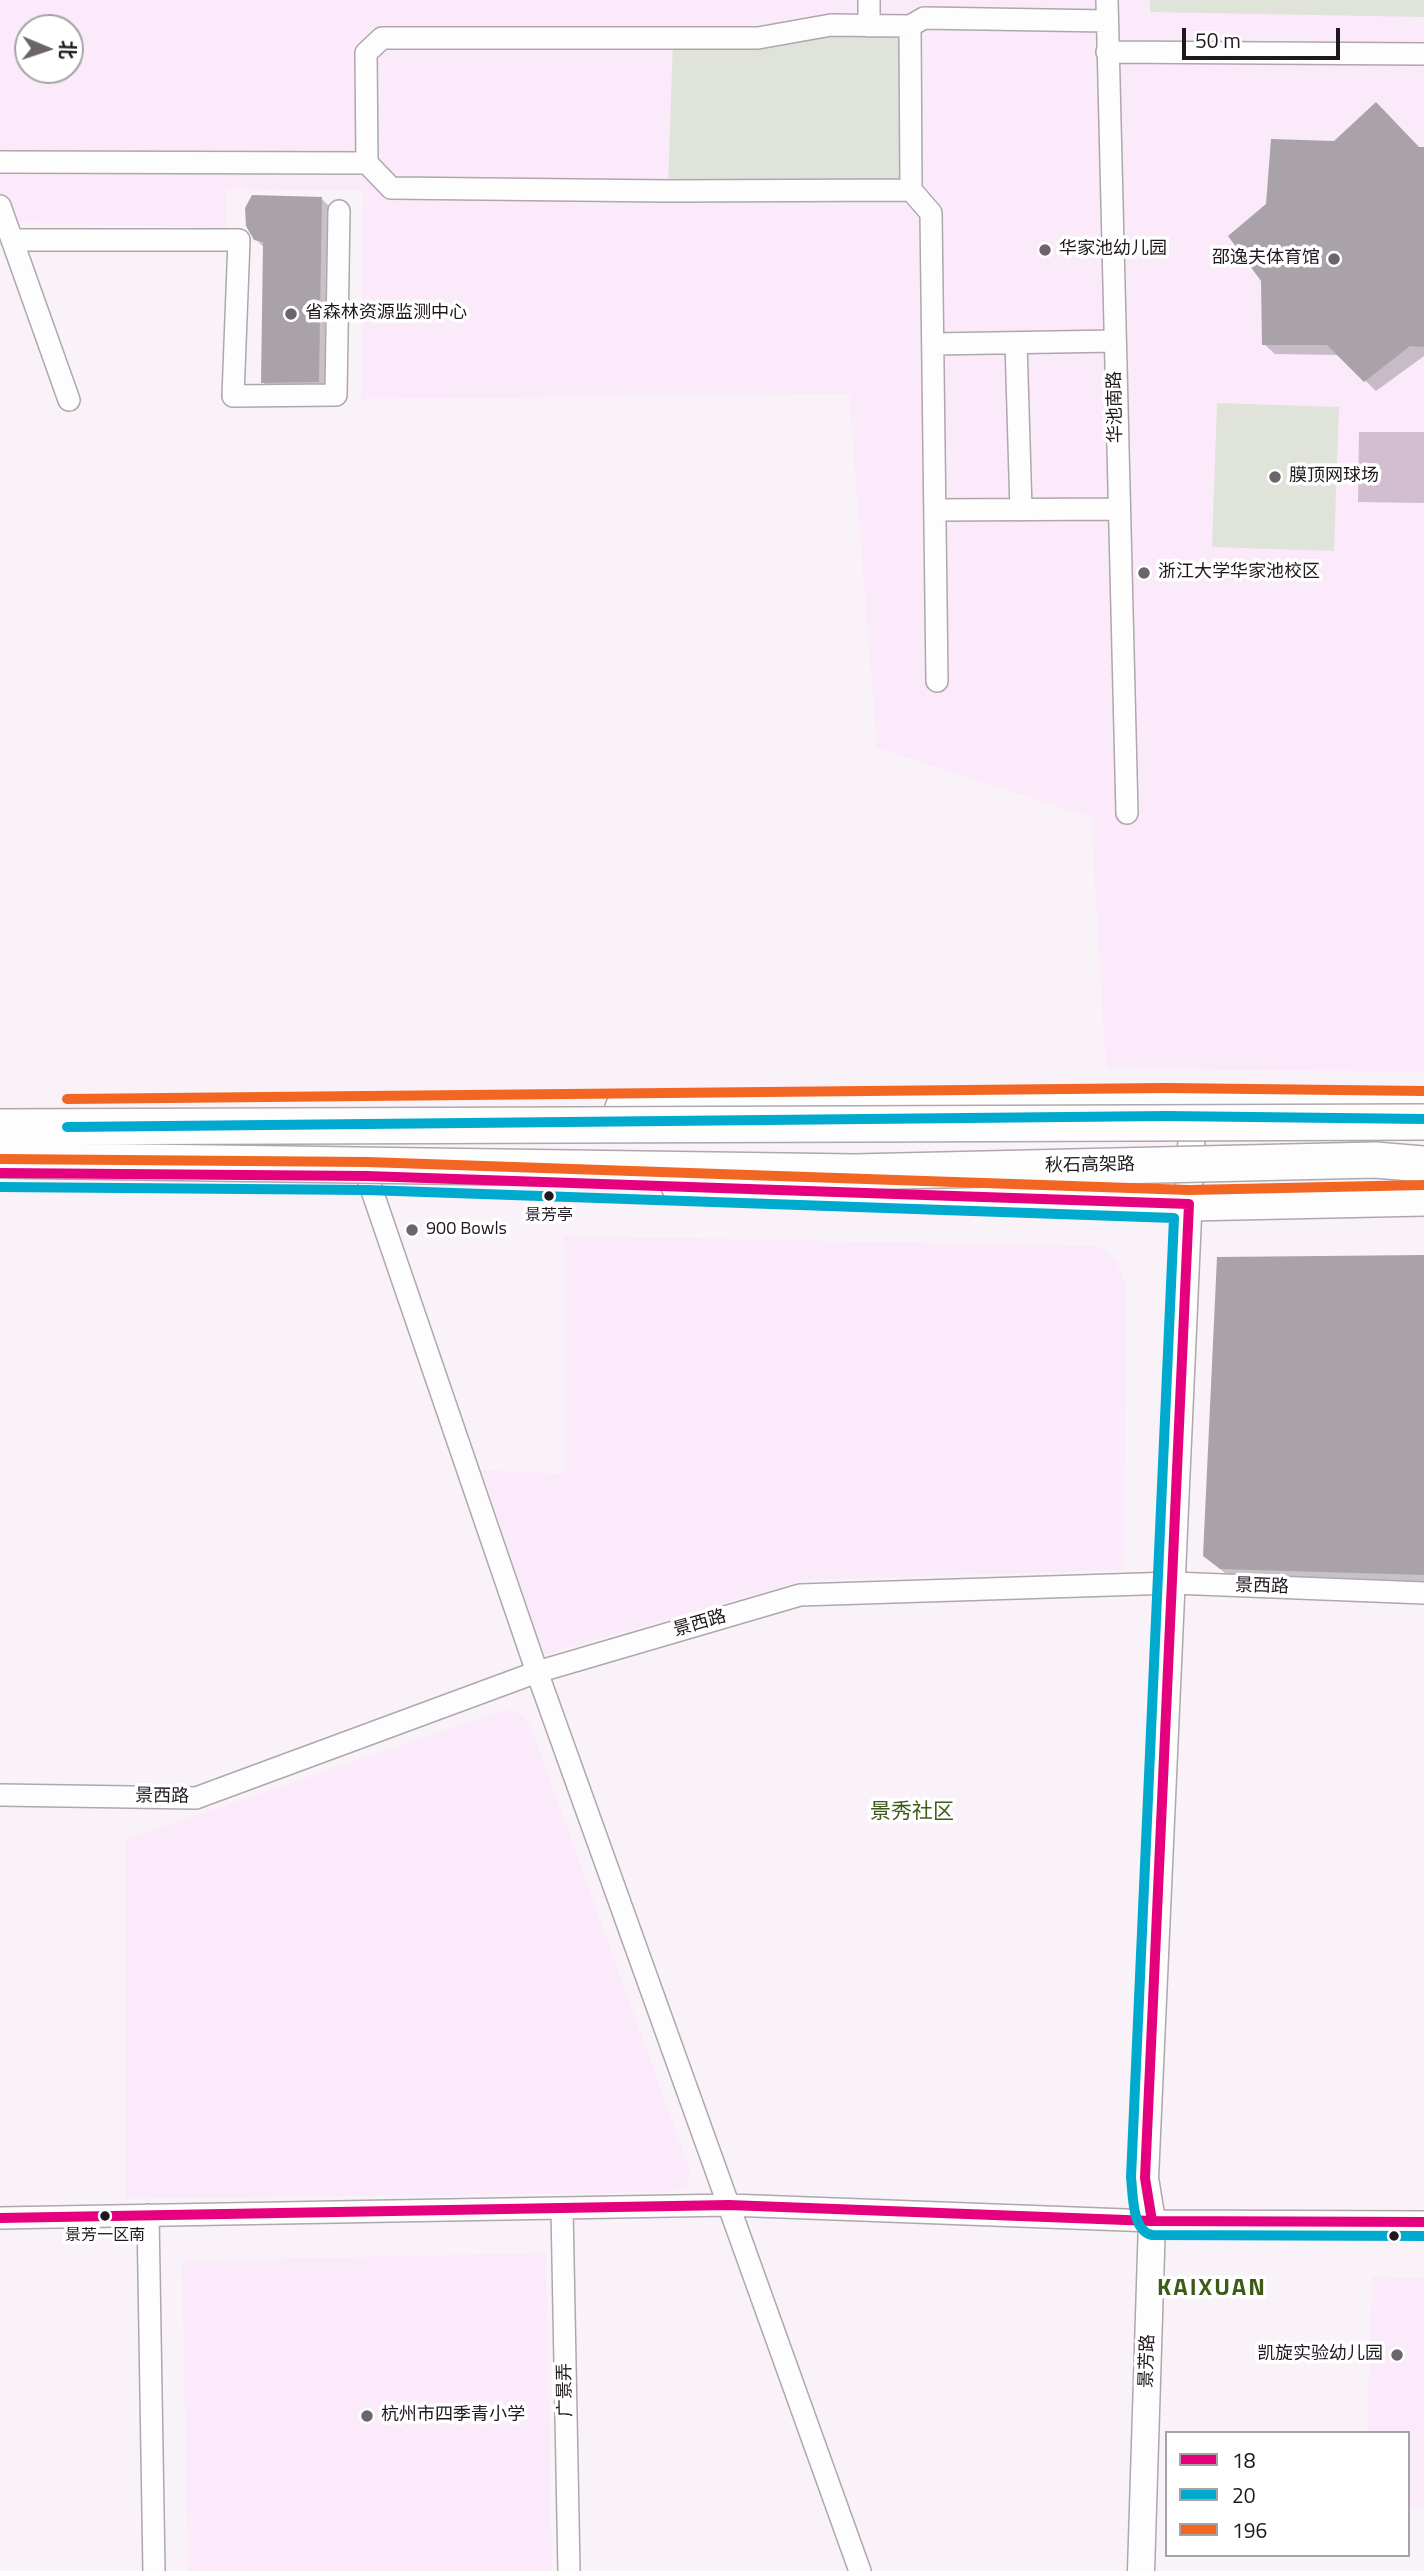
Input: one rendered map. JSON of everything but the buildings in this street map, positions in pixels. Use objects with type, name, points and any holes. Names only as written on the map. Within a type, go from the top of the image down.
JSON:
[{"type":"highway","points":[[0,1112],[218,1125]]},
{"type":"highway","points":[[0,1127],[1424,1122]]},
{"type":"highway","name":"秋石高架路","points":[[0,1160],[855,1172],[1361,1161],[1424,1164]]},
{"type":"main road","points":[[0,1112],[1193,1103],[1424,1105]]},
{"type":"main road","points":[[0,1173],[367,1176],[1189,1204],[1424,1199]]},
{"type":"street","points":[[869,0],[869,26]]},
{"type":"street","points":[[911,190],[391,188],[367,163],[366,53],[382,38],[758,38],[831,25],[911,26],[924,18],[1107,10]]},
{"type":"street","name":"华池南路","points":[[1107,10],[1127,813]]},
{"type":"street","points":[[911,26],[911,190],[931,213],[937,681]]},
{"type":"street","points":[[1107,52],[1424,54]]},
{"type":"street","points":[[0,162],[367,163]]},
{"type":"street","points":[[0,206],[69,400]]},
{"type":"street","points":[[12,240],[239,240],[233,396],[336,396],[339,211]]},
{"type":"street","points":[[933,344],[1115,341]]},
{"type":"street","points":[[1016,342],[1021,510]]},
{"type":"street","points":[[935,510],[1119,509]]},
{"type":"street","name":"景芳路","points":[[1141,2571],[1152,2221],[1145,2178],[1193,1103]]},
{"type":"street","points":[[367,1176],[537,1672],[860,2571]]},
{"type":"street","name":"景西路","points":[[0,1795],[196,1798],[537,1672],[800,1595],[1172,1583],[1424,1593]]},
{"type":"street","points":[[0,2218],[729,2206],[1152,2221],[1424,2222]]},
{"type":"street","name":"广景弄","points":[[562,2208],[569,2571]]},
{"type":"street","points":[[148,2215],[154,2571]]},
{"type":"shaded area","name":"浙江大学华家池校区","points":[[0,0],[1424,0],[1424,1072],[1106,1068],[1091,817],[877,748],[849,394],[361,399],[363,190],[226,189],[226,228],[0,222]]},
{"type":"shaded area","points":[[1150,0],[1424,0],[1424,17],[1150,12]]},
{"type":"shaded area","points":[[910,26],[911,190],[668,191],[673,38]]},
{"type":"shaded area","name":"膜顶网球场","points":[[1217,403],[1339,407],[1334,551],[1212,547]]},
{"type":"shaded area","points":[[1359,432],[1424,432],[1424,503],[1358,502]]},
{"type":"shaded area","points":[[564,1236],[1097,1246],[1115,1259],[1126,1284],[1124,1570],[805,1580],[543,1655],[482,1470],[564,1474]]},
{"type":"shaded area","points":[[504,1710],[519,1713],[531,1727],[690,2171],[687,2186],[670,2192],[125,2199],[125,1840]]},
{"type":"shaded area","name":"杭州市四季青小学","points":[[546,2253],[552,2571],[188,2571],[182,2261]]},
{"type":"shaded area","name":"凯旋实验幼儿园","points":[[1372,2277],[1424,2278],[1424,2508],[1410,2508],[1410,2431],[1367,2431]]},
{"type":"transit line","name":"196","points":[[67,1099],[1166,1088],[1424,1091]]},
{"type":"transit line","name":"20","points":[[67,1127],[1166,1116],[1424,1119]]},
{"type":"transit line","name":"196","points":[[0,1159],[367,1162],[1189,1190],[1424,1185]]},
{"type":"transit line","name":"18","points":[[0,1173],[367,1176],[1189,1204],[1145,2178],[1152,2221]]},
{"type":"transit line","name":"20","points":[[0,1187],[367,1190],[1174,1218],[1131,2177],[1137,2220],[1145,2232],[1152,2235],[1424,2236]]},
{"type":"transit line","name":"18","points":[[0,2218],[729,2205],[1152,2221],[1424,2222]]},
{"type":"place","name":"华家池幼儿园","points":[[1045,250]]},
{"type":"place","name":"邵逸夫体育馆","points":[[1334,259]]},
{"type":"place","name":"省森林资源监测中心","points":[[291,314]]},
{"type":"place","name":"膜顶网球场","points":[[1275,477]]},
{"type":"place","name":"浙江大学华家池校区","points":[[1144,573]]},
{"type":"place","name":"景芳亭","points":[[549,1196]]},
{"type":"place","name":"900 Bowls","points":[[412,1230]]},
{"type":"place","name":"景芳一区南","points":[[105,2216]]},
{"type":"place","name":"凯旋实验幼儿园","points":[[1397,2355]]},
{"type":"place","name":"杭州市四季青小学","points":[[367,2416]]},
{"type":"district","name":"景秀社区","points":[[912,1813]]},
{"type":"district","name":"KAIXUAN","points":[[1212,2289]]}]
